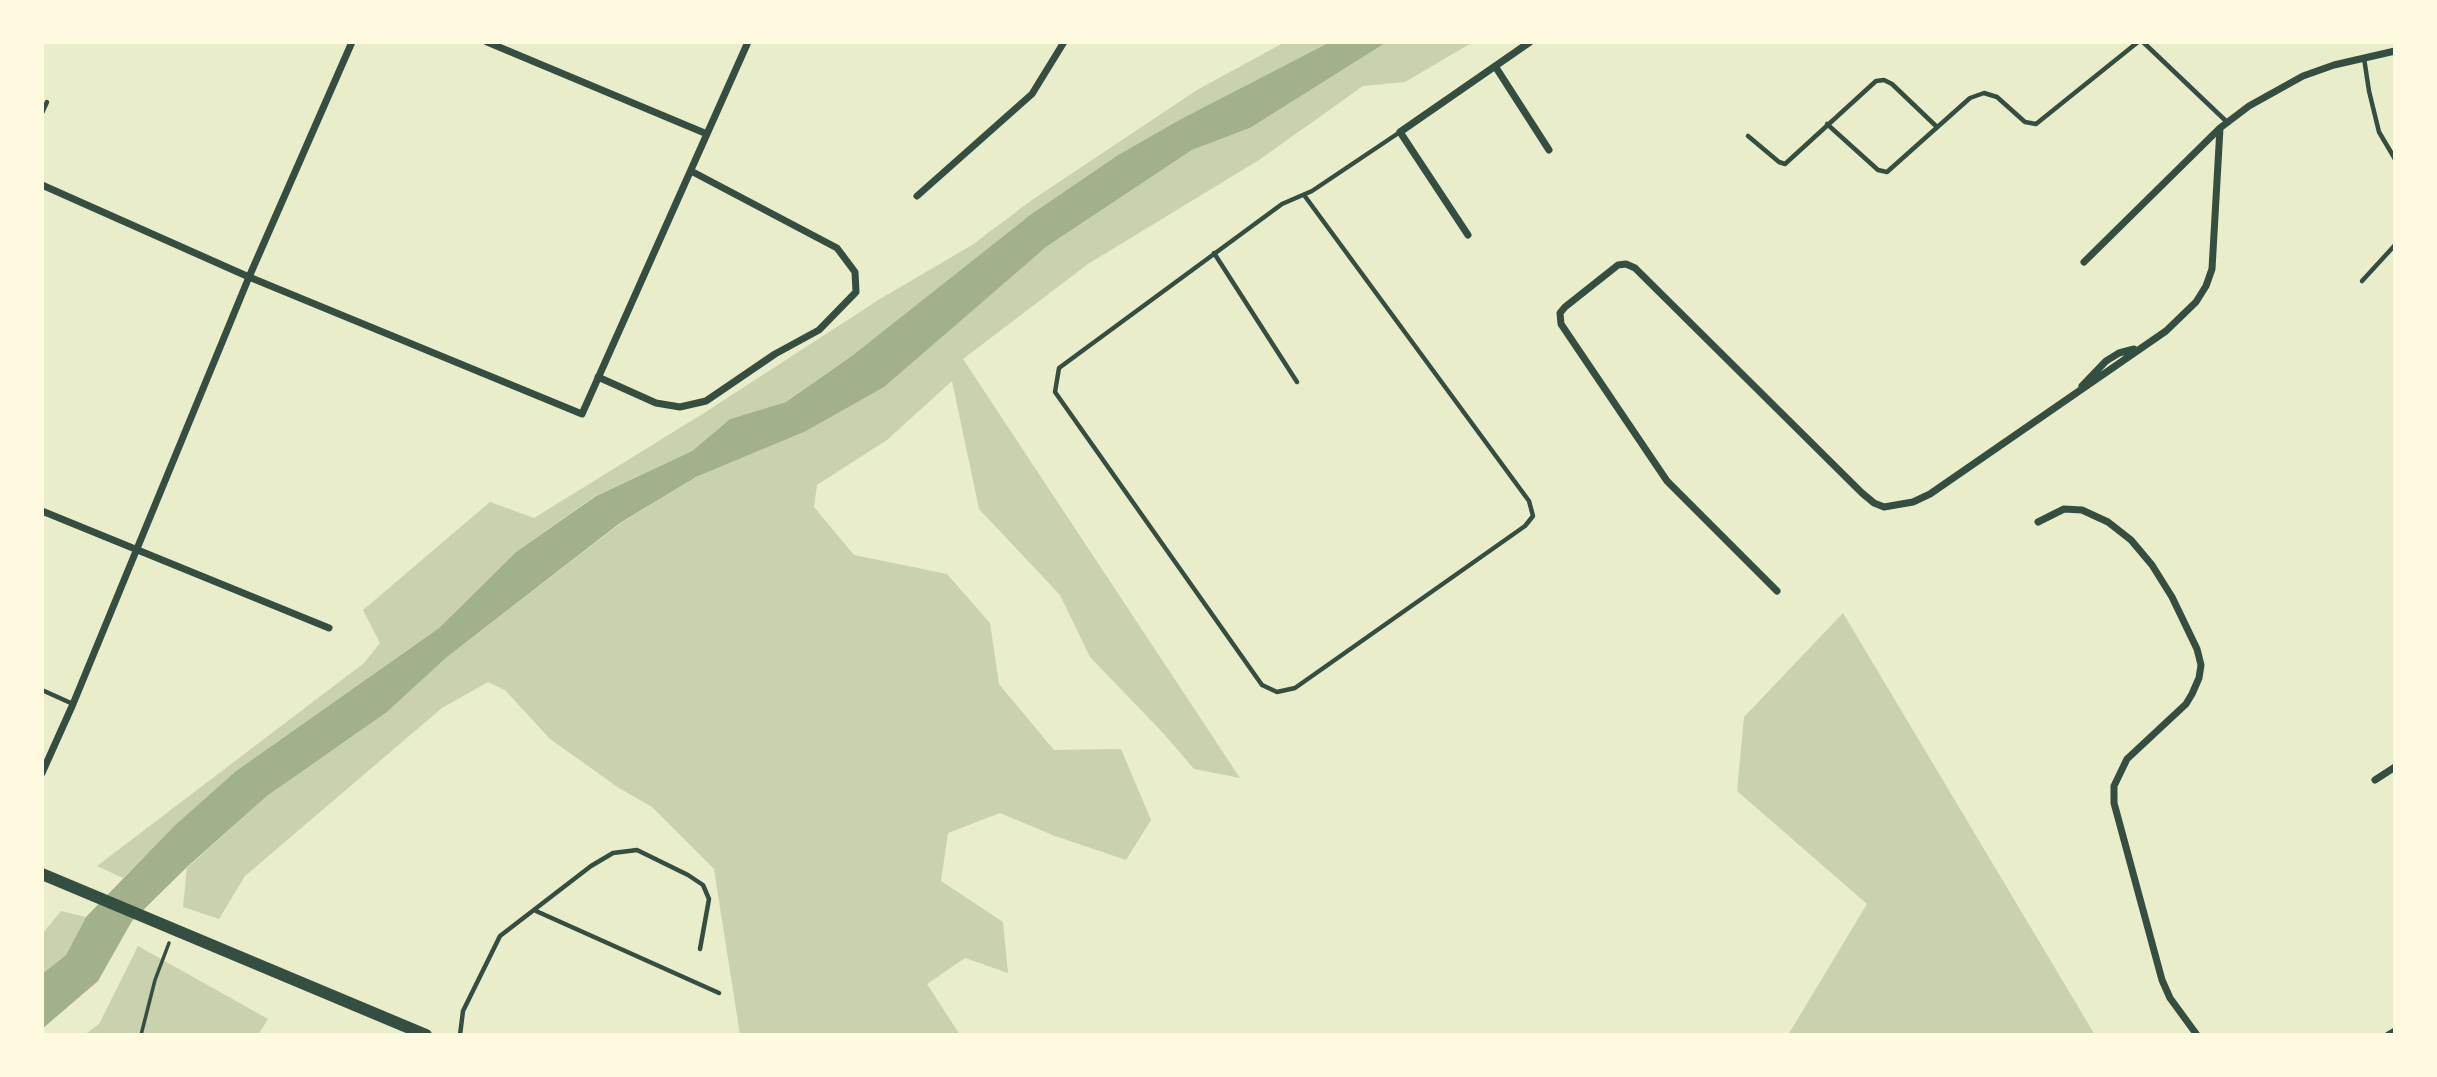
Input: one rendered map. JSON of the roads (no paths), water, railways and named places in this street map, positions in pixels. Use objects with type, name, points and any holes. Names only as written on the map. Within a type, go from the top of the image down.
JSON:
[{"type":"main road","points":[[42,874],[426,1035]]},
{"type":"street","points":[[42,773],[249,277],[352,42]]},
{"type":"street","points":[[487,42],[707,134]]},
{"type":"street","points":[[42,185],[249,277],[582,414],[748,42]]},
{"type":"street","points":[[917,196],[1032,94],[1064,42]]},
{"type":"street","points":[[1468,235],[1400,132],[1530,42]]},
{"type":"street","points":[[2084,262],[2223,125],[2275,90],[2303,76],[2364,57],[2395,51]]},
{"type":"street","points":[[1495,66],[1549,150]]},
{"type":"street","points":[[1777,591],[1667,481],[1561,324],[1560,313],[1565,307],[1618,265],[1626,264],[1635,268],[1874,503],[1885,507],[1898,506],[1930,494],[2077,392],[2106,361],[2141,347],[2166,331],[2196,302],[2212,269],[2223,125]]},
{"type":"street","points":[[598,377],[656,403],[680,407],[706,401],[775,354],[819,330],[856,292],[855,272],[837,248],[691,171]]},
{"type":"street","points":[[2038,522],[2064,509],[2082,510],[2108,522],[2131,540],[2152,565],[2172,597],[2197,649],[2201,665],[2192,694],[2186,704],[2127,759],[2114,786],[2113,803],[2162,980],[2170,998],[2197,1035]]},
{"type":"street","points":[[42,511],[329,628]]},
{"type":"street","points":[[2375,780],[2395,766]]},
{"type":"street","points":[[2388,1035],[2395,1031]]},
{"type":"lane","points":[[1827,124],[1878,170],[1887,172],[1970,98],[1984,93],[1997,97],[2025,122],[2036,124],[2141,42],[2223,125]]},
{"type":"lane","points":[[2364,57],[2379,132],[2395,159]]},
{"type":"lane","points":[[1748,136],[1785,164],[1876,81],[1884,80],[1892,84],[1937,127]]},
{"type":"lane","points":[[42,113],[47,102]]},
{"type":"lane","points":[[1304,195],[1529,501],[1533,516],[1525,526],[1294,688],[1277,692],[1262,685],[1055,392],[1059,368],[1282,204],[1304,195],[1400,132]]},
{"type":"lane","points":[[2362,281],[2395,245]]},
{"type":"lane","points":[[1214,253],[1297,382]]},
{"type":"lane","points":[[42,690],[73,704]]},
{"type":"lane","points":[[460,1035],[463,1011],[500,936],[536,911],[591,866],[613,853],[638,850],[703,885],[709,899],[700,949]]},
{"type":"lane","points":[[536,911],[719,993]]}]
